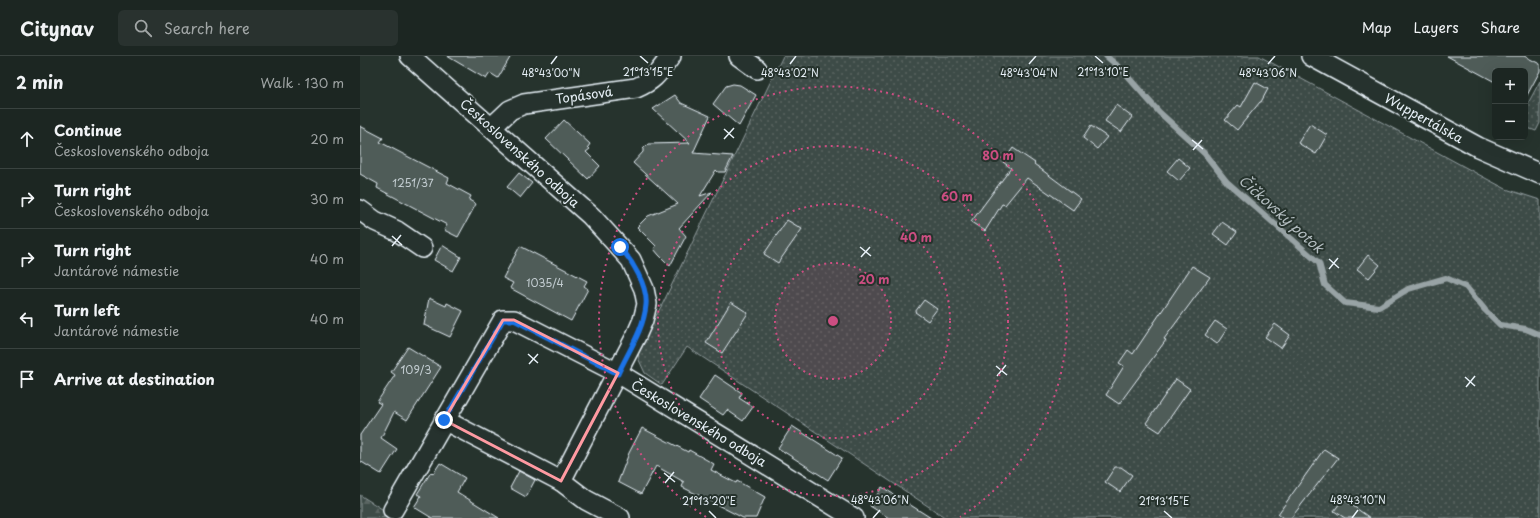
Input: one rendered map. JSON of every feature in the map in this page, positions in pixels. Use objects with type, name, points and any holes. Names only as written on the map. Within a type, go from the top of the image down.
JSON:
[{"type":"street","name":"Československého odboja","points":[[410,56],[591,216],[631,260],[644,289],[646,304],[643,320],[618,374],[854,518]]},
{"type":"street","name":"Topásová","points":[[492,127],[510,110],[524,104],[636,88],[647,84],[656,77],[671,56]]},
{"type":"street","points":[[739,56],[757,69]]},
{"type":"street","name":"Wuppertálska","points":[[1311,56],[1478,148],[1540,174]]},
{"type":"street","points":[[360,210],[375,221],[397,231],[422,248]]},
{"type":"street","points":[[393,510],[503,320],[514,320],[618,374],[561,481]]},
{"type":"street","points":[[444,420],[561,481],[586,500],[620,518]]},
{"type":"highlighted area","points":[[503,320],[514,320],[618,373],[561,481],[444,420]]},
{"type":"green space","points":[[783,56],[1259,56],[1506,189],[1540,200],[1540,518],[946,518],[687,347],[662,385],[645,373],[639,360],[638,348],[662,305]]},
{"type":"green space","points":[[1540,81],[1540,123],[1536,131],[1528,128],[1528,103]]},
{"type":"green space","points":[[360,495],[396,518],[360,518]]},
{"type":"building","points":[[447,56],[511,56],[498,78],[490,73],[486,79]]},
{"type":"building","points":[[1447,56],[1524,56],[1540,64],[1540,71],[1528,93],[1528,68],[1492,68],[1492,80]]},
{"type":"building","points":[[1255,82],[1268,89],[1261,102],[1237,130],[1225,120],[1238,105],[1241,107]]},
{"type":"building","points":[[733,84],[740,85],[756,95],[739,126],[713,104],[726,86]]},
{"type":"building","points":[[675,95],[681,103],[710,116],[693,153],[733,156],[725,172],[718,172],[716,170],[700,196],[712,192],[679,228],[686,236],[670,266],[654,249],[656,246],[637,227],[648,216],[678,204],[633,163],[648,144],[690,143],[653,109]]},
{"type":"building","points":[[1116,105],[1132,117],[1121,132],[1105,121]]},
{"type":"building","points":[[564,120],[590,144],[588,147],[590,149],[586,152],[600,166],[588,179],[546,139]]},
{"type":"building","points":[[1310,124],[1327,135],[1316,154],[1298,143]]},
{"type":"building","points":[[360,126],[383,138],[380,142],[449,178],[447,183],[471,196],[469,200],[476,204],[458,237],[444,230],[447,225],[377,188],[378,184],[360,174]]},
{"type":"building","points":[[1091,126],[1107,137],[1097,149],[1083,138]]},
{"type":"building","points":[[1013,148],[1081,199],[1073,210],[1027,178],[1005,205],[1002,204],[985,231],[971,222],[1011,168],[1003,162]]},
{"type":"building","points":[[1178,158],[1190,168],[1179,181],[1167,171]]},
{"type":"building","points":[[519,173],[532,183],[520,198],[507,187]]},
{"type":"building","points":[[787,220],[802,229],[778,263],[764,254]]},
{"type":"building","points":[[1222,222],[1237,232],[1228,245],[1213,234]]},
{"type":"building","points":[[442,245],[461,257],[453,271],[434,260]]},
{"type":"building","points":[[520,246],[587,281],[584,286],[588,289],[571,321],[510,288],[513,283],[503,278]]},
{"type":"building","points":[[1368,255],[1380,265],[1369,278],[1357,269]]},
{"type":"building","points":[[1192,266],[1210,277],[1164,339],[1166,340],[1119,404],[1106,395],[1124,366],[1119,363],[1128,350],[1133,354]]},
{"type":"building","points":[[429,298],[446,306],[447,303],[463,311],[450,337],[424,325]]},
{"type":"building","points":[[924,300],[937,309],[928,321],[915,312]]},
{"type":"building","points":[[731,302],[748,313],[722,353],[706,343]]},
{"type":"building","points":[[1215,321],[1227,329],[1217,344],[1205,335]]},
{"type":"building","points":[[1275,324],[1290,335],[1281,348],[1265,337]]},
{"type":"building","points":[[408,347],[441,367],[407,420],[394,412],[381,438],[397,449],[381,474],[360,461],[360,435],[381,404],[377,402],[395,375],[391,372]]},
{"type":"building","points":[[715,375],[742,393],[739,398],[753,407],[743,421],[727,410],[723,415],[699,399]]},
{"type":"building","points":[[1176,379],[1190,389],[1160,432],[1146,423]]},
{"type":"building","points":[[792,426],[842,458],[828,480],[778,448]]},
{"type":"building","points":[[642,428],[688,452],[689,450],[714,464],[711,470],[736,483],[737,481],[765,497],[756,518],[743,518],[682,487],[684,482],[656,466],[641,494],[618,482],[629,453]]},
{"type":"building","points":[[1324,449],[1338,458],[1291,518],[1283,518],[1278,514]]},
{"type":"building","points":[[440,463],[465,478],[457,492],[499,518],[432,518],[414,507],[421,496],[417,494],[431,472],[433,474]]},
{"type":"building","points":[[1115,467],[1121,467],[1132,475],[1120,492],[1105,482]]},
{"type":"building","points":[[519,471],[535,480],[526,497],[510,488]]},
{"type":"building","points":[[882,487],[931,518],[889,518],[870,506]]},
{"type":"building","points":[[1343,499],[1370,518],[1345,518],[1334,511]]},
{"type":"waterway","name":"Čičkovský potok","points":[[1106,56],[1120,68],[1159,112],[1204,153],[1227,182],[1319,263],[1325,285],[1345,303],[1379,307],[1408,289],[1446,278],[1466,287],[1500,325],[1526,329],[1540,335]]},
{"type":"route","points":[[444,420],[503,320],[514,320],[618,374],[643,320],[646,304],[644,289],[638,273],[631,260],[620,247]]}]
